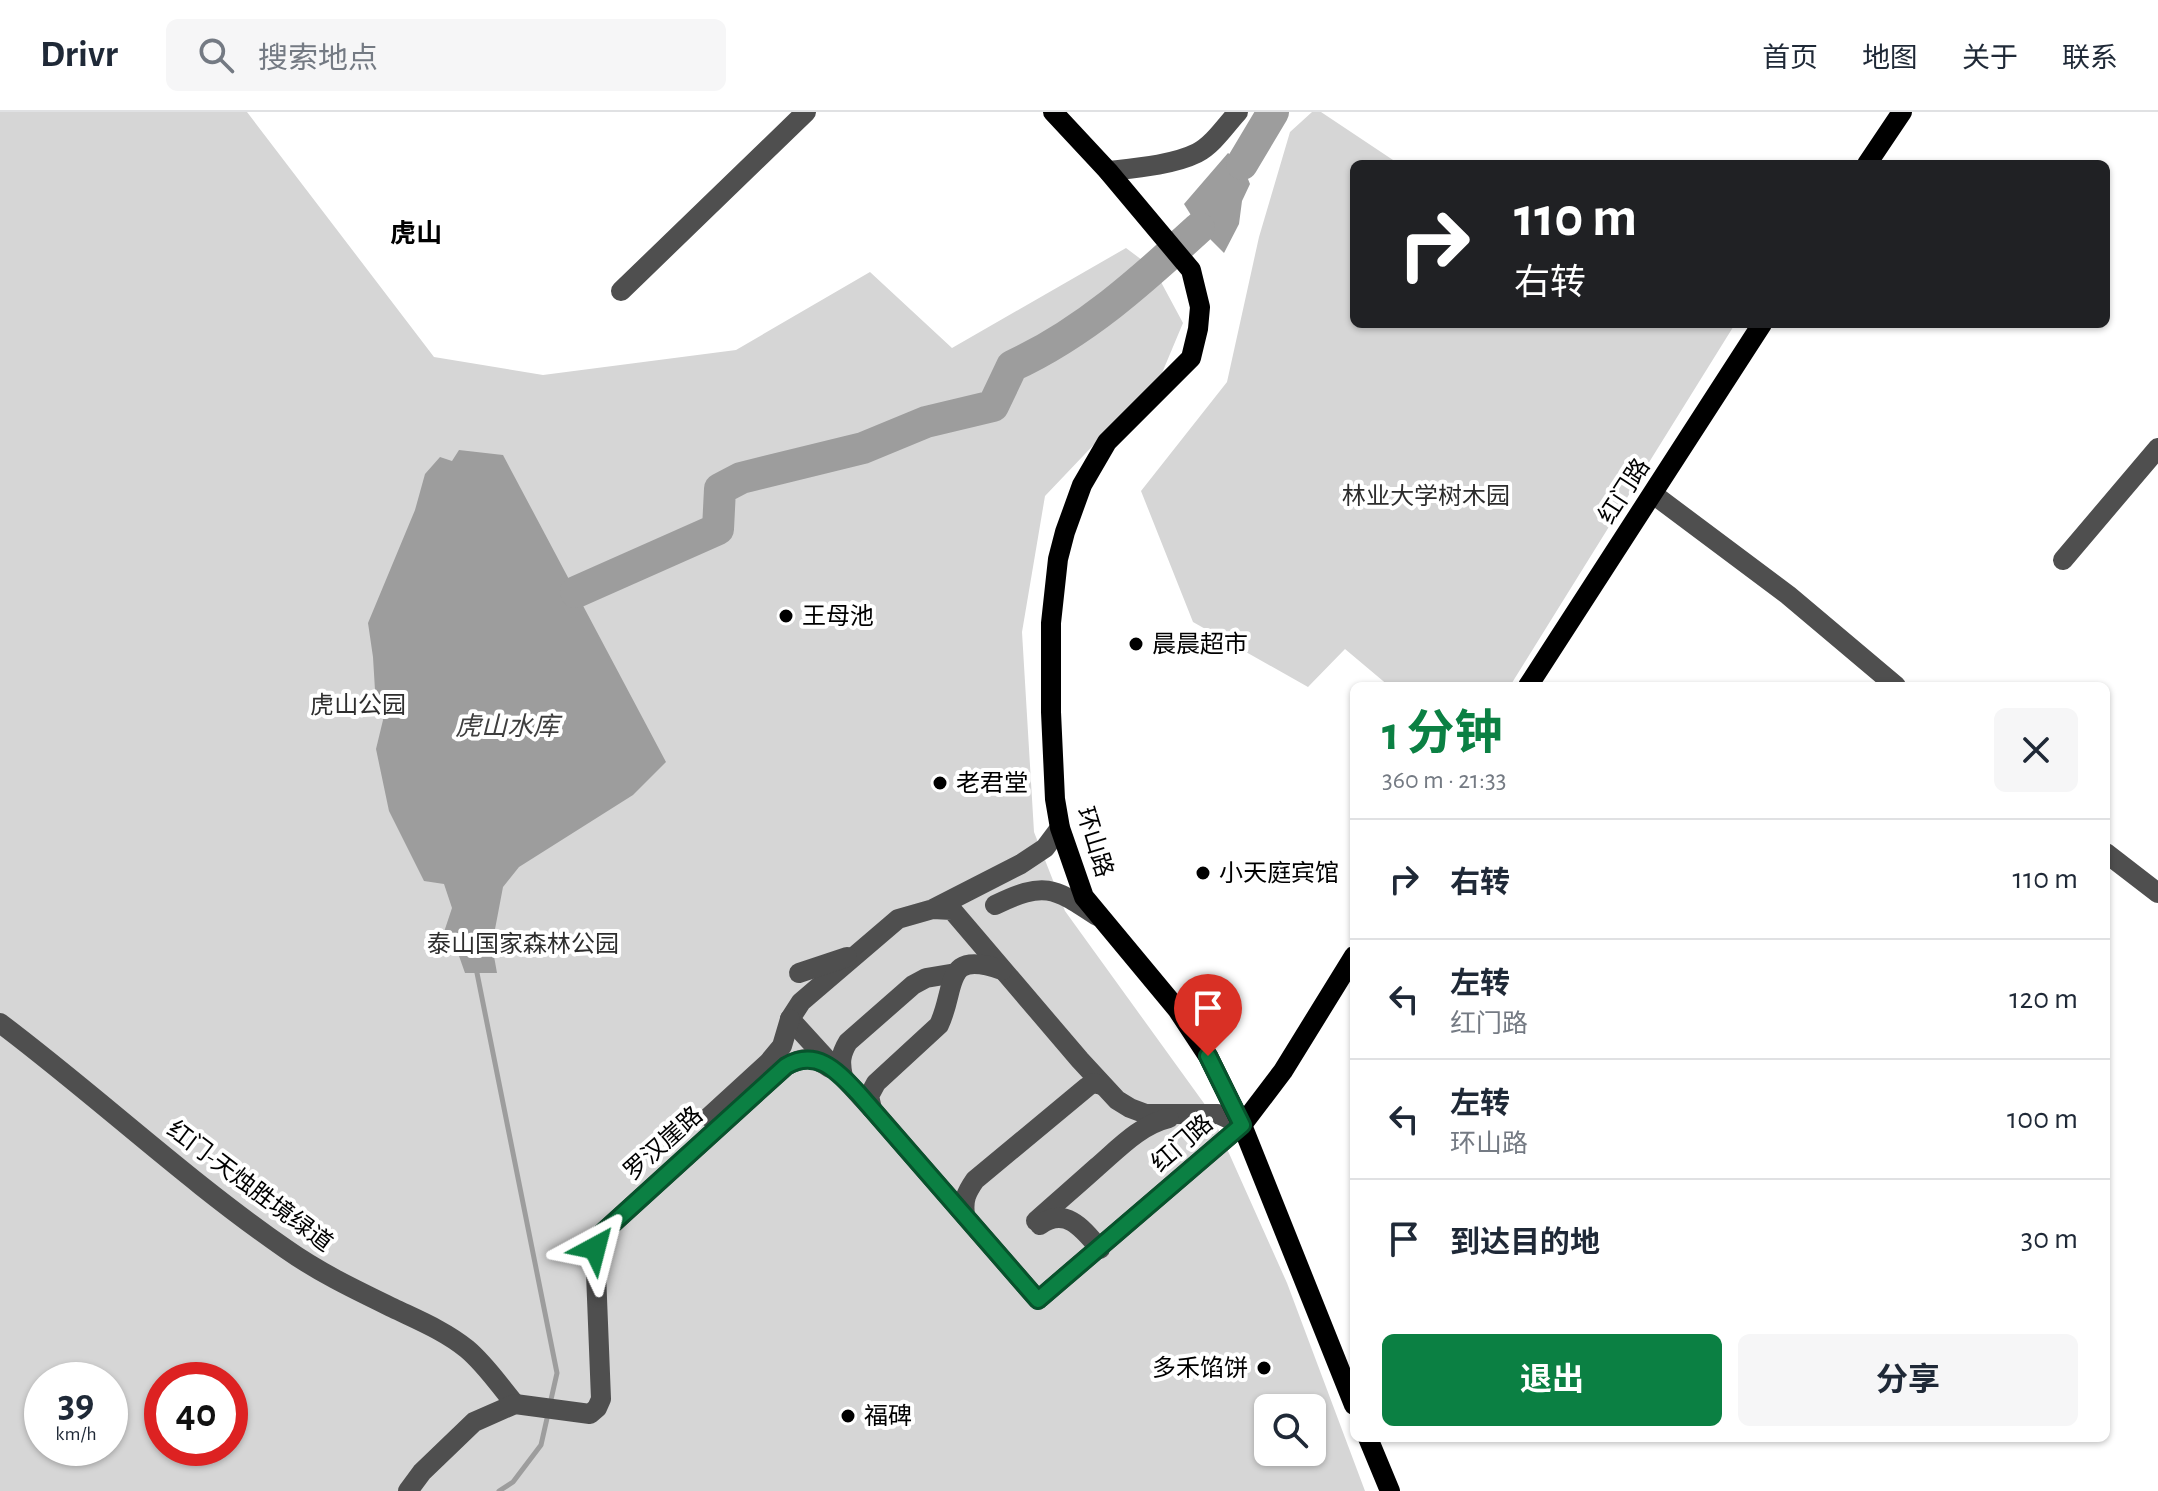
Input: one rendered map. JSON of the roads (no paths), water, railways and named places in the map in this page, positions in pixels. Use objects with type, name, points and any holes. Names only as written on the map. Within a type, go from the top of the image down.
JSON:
[{"type":"main road","points":[[1053,112],[1108,171]]},
{"type":"main road","points":[[1870,160],[1902,112]]},
{"type":"main road","name":"环山路","points":[[1108,171],[1191,270],[1200,307],[1191,358],[1107,442],[1082,485],[1065,532],[1058,559],[1051,623],[1051,712],[1055,799],[1060,828],[1084,897],[1177,1009],[1208,1056],[1242,1125],[1350,1395]]},
{"type":"main road","name":"红门路","points":[[1531,682],[1759,328]]},
{"type":"main road","name":"红门路","points":[[1242,1125],[1283,1071],[1350,962]]},
{"type":"main road","points":[[1370,1442],[1390,1491]]},
{"type":"street","points":[[621,291],[806,112]]},
{"type":"street","points":[[1108,171],[1136,168],[1198,153],[1238,112]]},
{"type":"street","points":[[2063,560],[2158,448]]},
{"type":"street","points":[[1653,494],[1788,595],[1891,682]]},
{"type":"street","name":"罗汉崖路","points":[[843,1077],[817,1059],[797,1060],[786,1066],[599,1236],[595,1248],[601,1399],[590,1414],[578,1413],[586,1395],[587,1379],[583,1238],[589,1228],[768,1063],[782,1046],[790,1019],[801,1002],[861,950],[898,919],[933,909],[1021,864],[1045,848],[1060,828]]},
{"type":"street","points":[[2110,856],[2158,893]]},
{"type":"street","points":[[995,905],[1036,890],[1054,890],[1101,918]]},
{"type":"street","points":[[933,909],[952,910],[1117,1100],[1146,1114],[1181,1115]]},
{"type":"street","points":[[799,973],[861,950]]},
{"type":"street","points":[[872,1109],[869,1096],[876,1083],[939,1025],[956,973],[966,965],[981,963],[1002,970]]},
{"type":"street","points":[[843,1077],[841,1054],[848,1042],[913,985],[926,978],[956,973]]},
{"type":"street","points":[[790,1019],[965,1215]]},
{"type":"street","name":"红门-天烛胜境绿道","points":[[0,1023],[267,1236],[331,1278],[441,1331],[467,1349],[515,1404]]},
{"type":"street","points":[[965,1215],[963,1202],[975,1180],[1087,1087],[1093,1083],[1102,1085]]},
{"type":"street","points":[[1100,1249],[1074,1222],[1054,1217],[1038,1223],[1144,1128],[1157,1121],[1196,1112],[1218,1114],[1242,1125]]},
{"type":"street","name":"红门路","points":[[965,1215],[1038,1300],[1242,1125]]},
{"type":"street","points":[[408,1491],[422,1472],[474,1422],[515,1404],[578,1413]]},
{"type":"water","points":[[1228,153],[1242,164],[1250,184],[1242,201],[1239,224],[1224,253],[1199,228],[1184,204]]},
{"type":"water","name":"虎山水库","points":[[459,450],[503,455],[666,762],[633,795],[519,867],[503,887],[492,945],[497,973],[465,973],[459,956],[440,944],[452,908],[444,884],[424,881],[389,811],[376,749],[383,720],[375,690],[368,623],[415,510],[425,474],[440,457],[452,461]]},
{"type":"waterway","points":[[1242,164],[1273,112]]},
{"type":"waterway","points":[[576,592],[718,529],[720,489],[741,478],[863,448],[926,422],[993,406],[1012,366],[1088,322],[1199,228]]},
{"type":"waterway","points":[[477,973],[557,1373],[550,1404]]},
{"type":"waterway","points":[[499,1491],[513,1482],[541,1445],[548,1414]]},
{"type":"place","name":"王母池","points":[[786,616]]},
{"type":"place","name":"晨晨超市","points":[[1136,644]]},
{"type":"place","name":"老君堂","points":[[940,783]]},
{"type":"place","name":"小天庭宾馆","points":[[1203,873]]},
{"type":"place","name":"多禾馅饼","points":[[1264,1368]]},
{"type":"place","name":"福碑","points":[[848,1416]]},
{"type":"district","name":"虎山","points":[[416,233]]},
{"type":"park label","name":"林业大学树木园","points":[[1426,496]]},
{"type":"park label","name":"虎山公园","points":[[358,705]]},
{"type":"park label","name":"泰山国家森林公园","points":[[523,944]]}]
